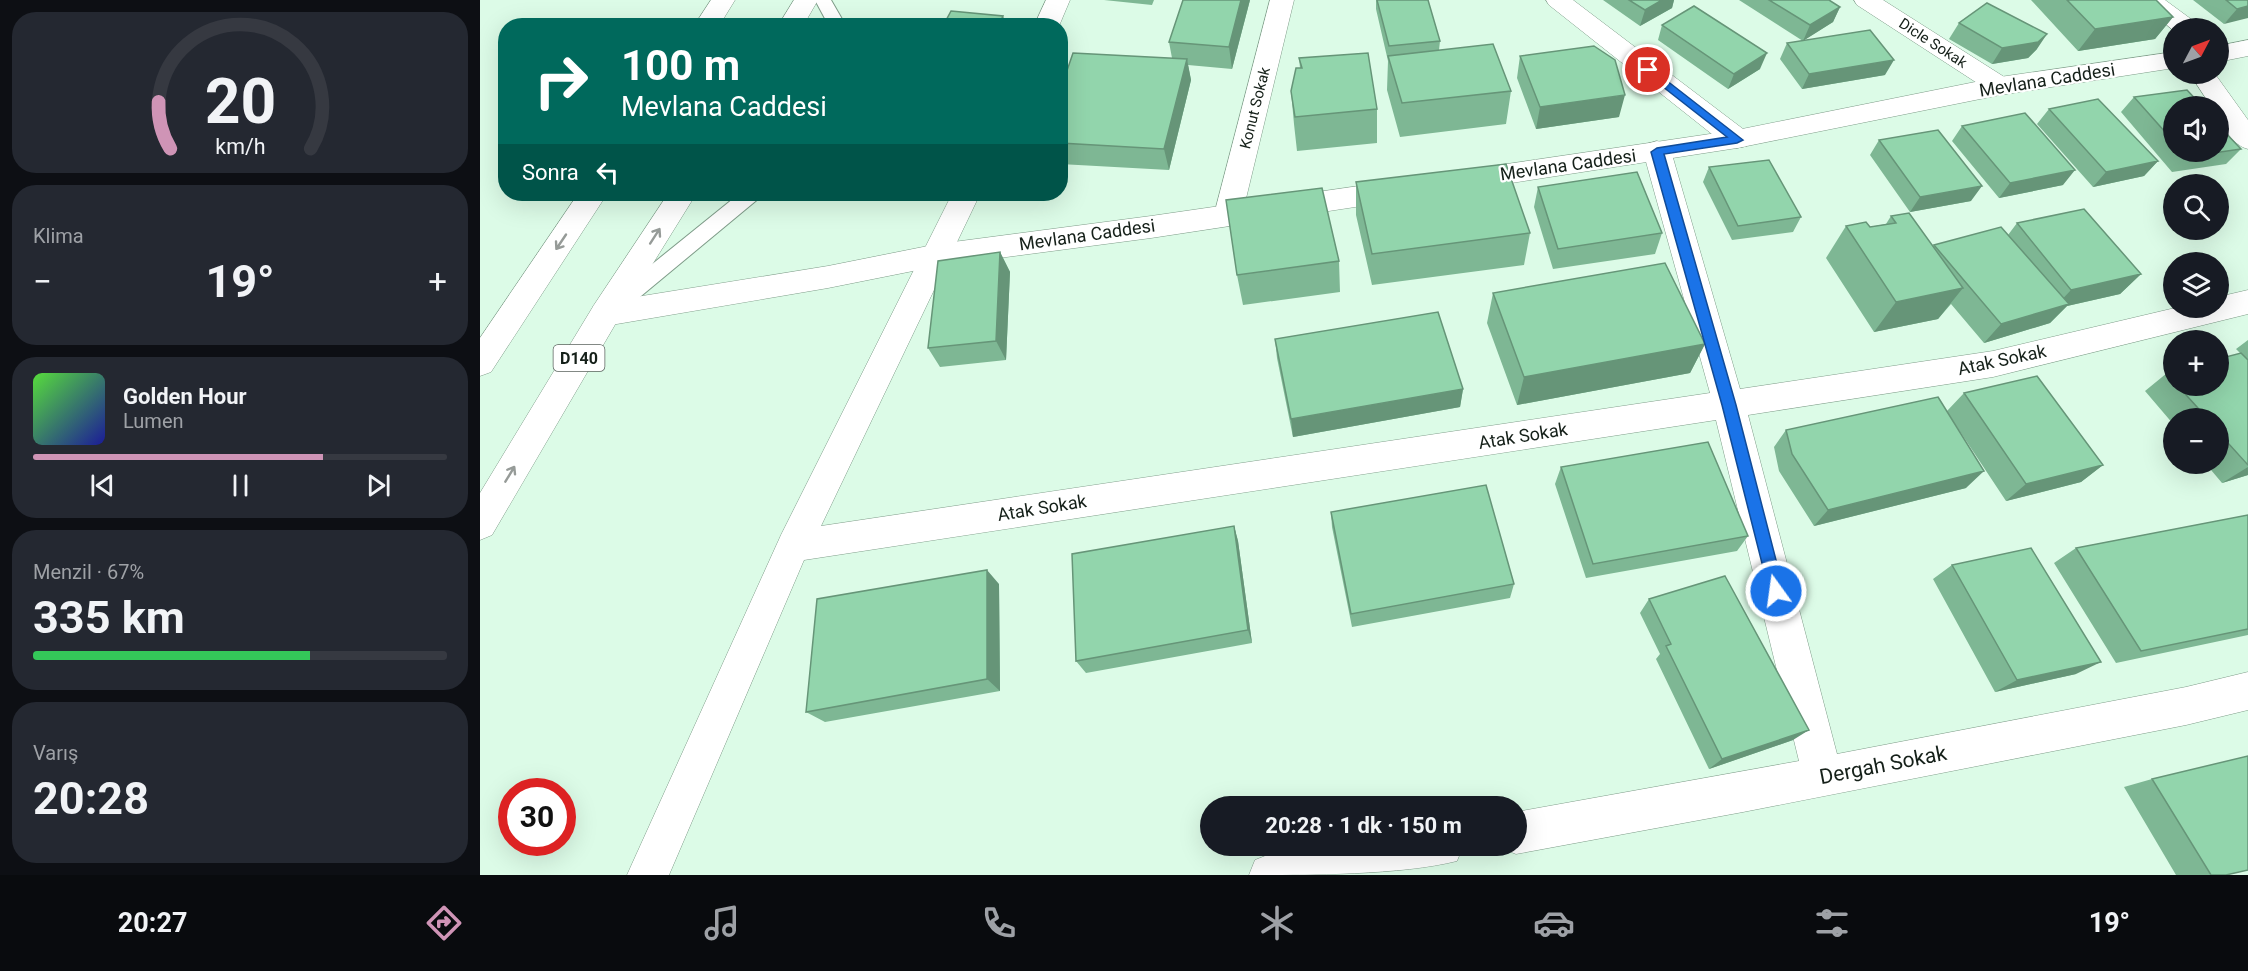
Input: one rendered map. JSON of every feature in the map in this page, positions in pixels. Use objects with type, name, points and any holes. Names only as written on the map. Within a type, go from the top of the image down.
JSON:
[{"type":"main road","points":[[711,18],[723,0]]},
{"type":"main road","points":[[795,18],[806,0]]},
{"type":"main road","points":[[1050,18],[1058,0]]},
{"type":"main road","name":"Konut Sokak","points":[[1228,215],[1282,0]]},
{"type":"main road","points":[[1558,0],[1737,140]]},
{"type":"main road","name":"Dicle Sokak","points":[[1866,0],[2000,86]]},
{"type":"main road","points":[[2150,0],[2173,18]]},
{"type":"main road","points":[[2229,52],[2248,48]]},
{"type":"main road","name":"Mevlana Caddesi","points":[[605,314],[828,277],[938,255],[1737,140],[2000,86],[2163,62]]},
{"type":"main road","points":[[2209,84],[2248,140]]},
{"type":"main road","points":[[1657,152],[1729,405],[1823,776]]},
{"type":"main road","points":[[480,363],[588,201]]},
{"type":"main road","name":"D140","points":[[480,524],[605,314],[678,201]]},
{"type":"main road","points":[[648,875],[793,546],[963,201]]},
{"type":"main road","name":"Atak Sokak","points":[[793,546],[1993,364],[2248,302]]},
{"type":"main road","name":"Dergah Sokak","points":[[1527,830],[1823,776],[2248,692]]},
{"type":"main road","points":[[1270,875],[1374,867],[1410,856]]},
{"type":"lane","points":[[823,0],[833,18]]},
{"type":"lane","points":[[605,314],[742,201]]},
{"type":"building","points":[[1183,0],[1241,0],[1229,47],[1169,42]]},
{"type":"building","points":[[1377,0],[1428,0],[1440,41],[1389,46]]},
{"type":"building","points":[[1629,0],[1662,0],[1645,10]]},
{"type":"building","points":[[1769,0],[1829,0],[1840,7],[1810,25]]},
{"type":"building","points":[[2067,0],[2156,0],[2173,17],[2163,18],[2095,29]]},
{"type":"building","points":[[2226,0],[2248,0],[2248,6],[2237,9]]},
{"type":"building","points":[[1987,3],[2047,34],[2038,42],[2002,48],[1959,23]]},
{"type":"building","points":[[1694,6],[1767,53],[1734,74],[1662,25]]},
{"type":"building","points":[[951,11],[1003,16],[1002,18],[947,18]]},
{"type":"building","points":[[1870,30],[1894,60],[1809,74],[1787,43]]},
{"type":"building","points":[[1493,44],[1511,91],[1402,103],[1388,56]]},
{"type":"building","points":[[1594,46],[1615,60],[1625,95],[1540,107],[1520,56]]},
{"type":"building","points":[[1073,53],[1187,59],[1164,149],[1068,143],[1068,68]]},
{"type":"building","points":[[1368,53],[1377,109],[1295,117],[1291,91],[1296,68],[1302,68],[1299,58]]},
{"type":"building","points":[[2187,90],[2193,96],[2163,96],[2163,130],[2134,97]]},
{"type":"building","points":[[2098,99],[2158,161],[2106,172],[2049,109]]},
{"type":"building","points":[[2025,113],[2075,170],[2010,183],[1962,126]]},
{"type":"building","points":[[1938,130],[1982,186],[1920,197],[1879,140]]},
{"type":"building","points":[[2229,136],[2241,149],[2229,151]]},
{"type":"building","points":[[1769,160],[1801,217],[1738,226],[1709,167]]},
{"type":"building","points":[[1506,164],[1530,233],[1372,254],[1356,182]]},
{"type":"building","points":[[1637,172],[1662,233],[1558,249],[1538,187]]},
{"type":"building","points":[[1322,188],[1339,261],[1237,275],[1226,200]]},
{"type":"building","points":[[2084,209],[2141,274],[2071,290],[2017,223]]},
{"type":"building","points":[[1909,213],[1963,288],[1896,302],[1846,226],[1866,222],[1870,227],[1896,223],[1891,216]]},
{"type":"building","points":[[2001,227],[2069,304],[2001,324],[1934,245]]},
{"type":"building","points":[[1000,252],[996,341],[928,348],[938,261]]},
{"type":"building","points":[[1665,263],[1705,344],[1524,377],[1493,293]]},
{"type":"building","points":[[1438,312],[1463,389],[1291,419],[1275,339]]},
{"type":"building","points":[[2241,353],[2248,360],[2248,465],[2229,444],[2229,408],[2198,408],[2187,396],[2229,396],[2229,356]]},
{"type":"building","points":[[2037,376],[2103,465],[2026,484],[1964,393]]},
{"type":"building","points":[[1938,397],[1984,471],[1828,510],[1792,454],[1786,430]]},
{"type":"building","points":[[1708,442],[1748,536],[1593,564],[1561,467]]},
{"type":"building","points":[[1486,485],[1514,584],[1351,614],[1331,512]]},
{"type":"building","points":[[2248,515],[2248,629],[2141,651],[2076,548]]},
{"type":"building","points":[[1234,526],[1248,630],[1076,661],[1072,554]]},
{"type":"building","points":[[2031,548],[2101,662],[2017,680],[1952,565]]},
{"type":"building","points":[[987,570],[987,679],[806,712],[817,599]]},
{"type":"building","points":[[1725,576],[1809,730],[1722,759],[1666,646],[1671,644],[1649,599]]},
{"type":"building","points":[[2248,756],[2248,870],[2226,875],[2211,875],[2152,779]]},
{"type":"route","points":[[1648,70],[1737,140],[1657,152],[1729,405],[1776,591]]}]
